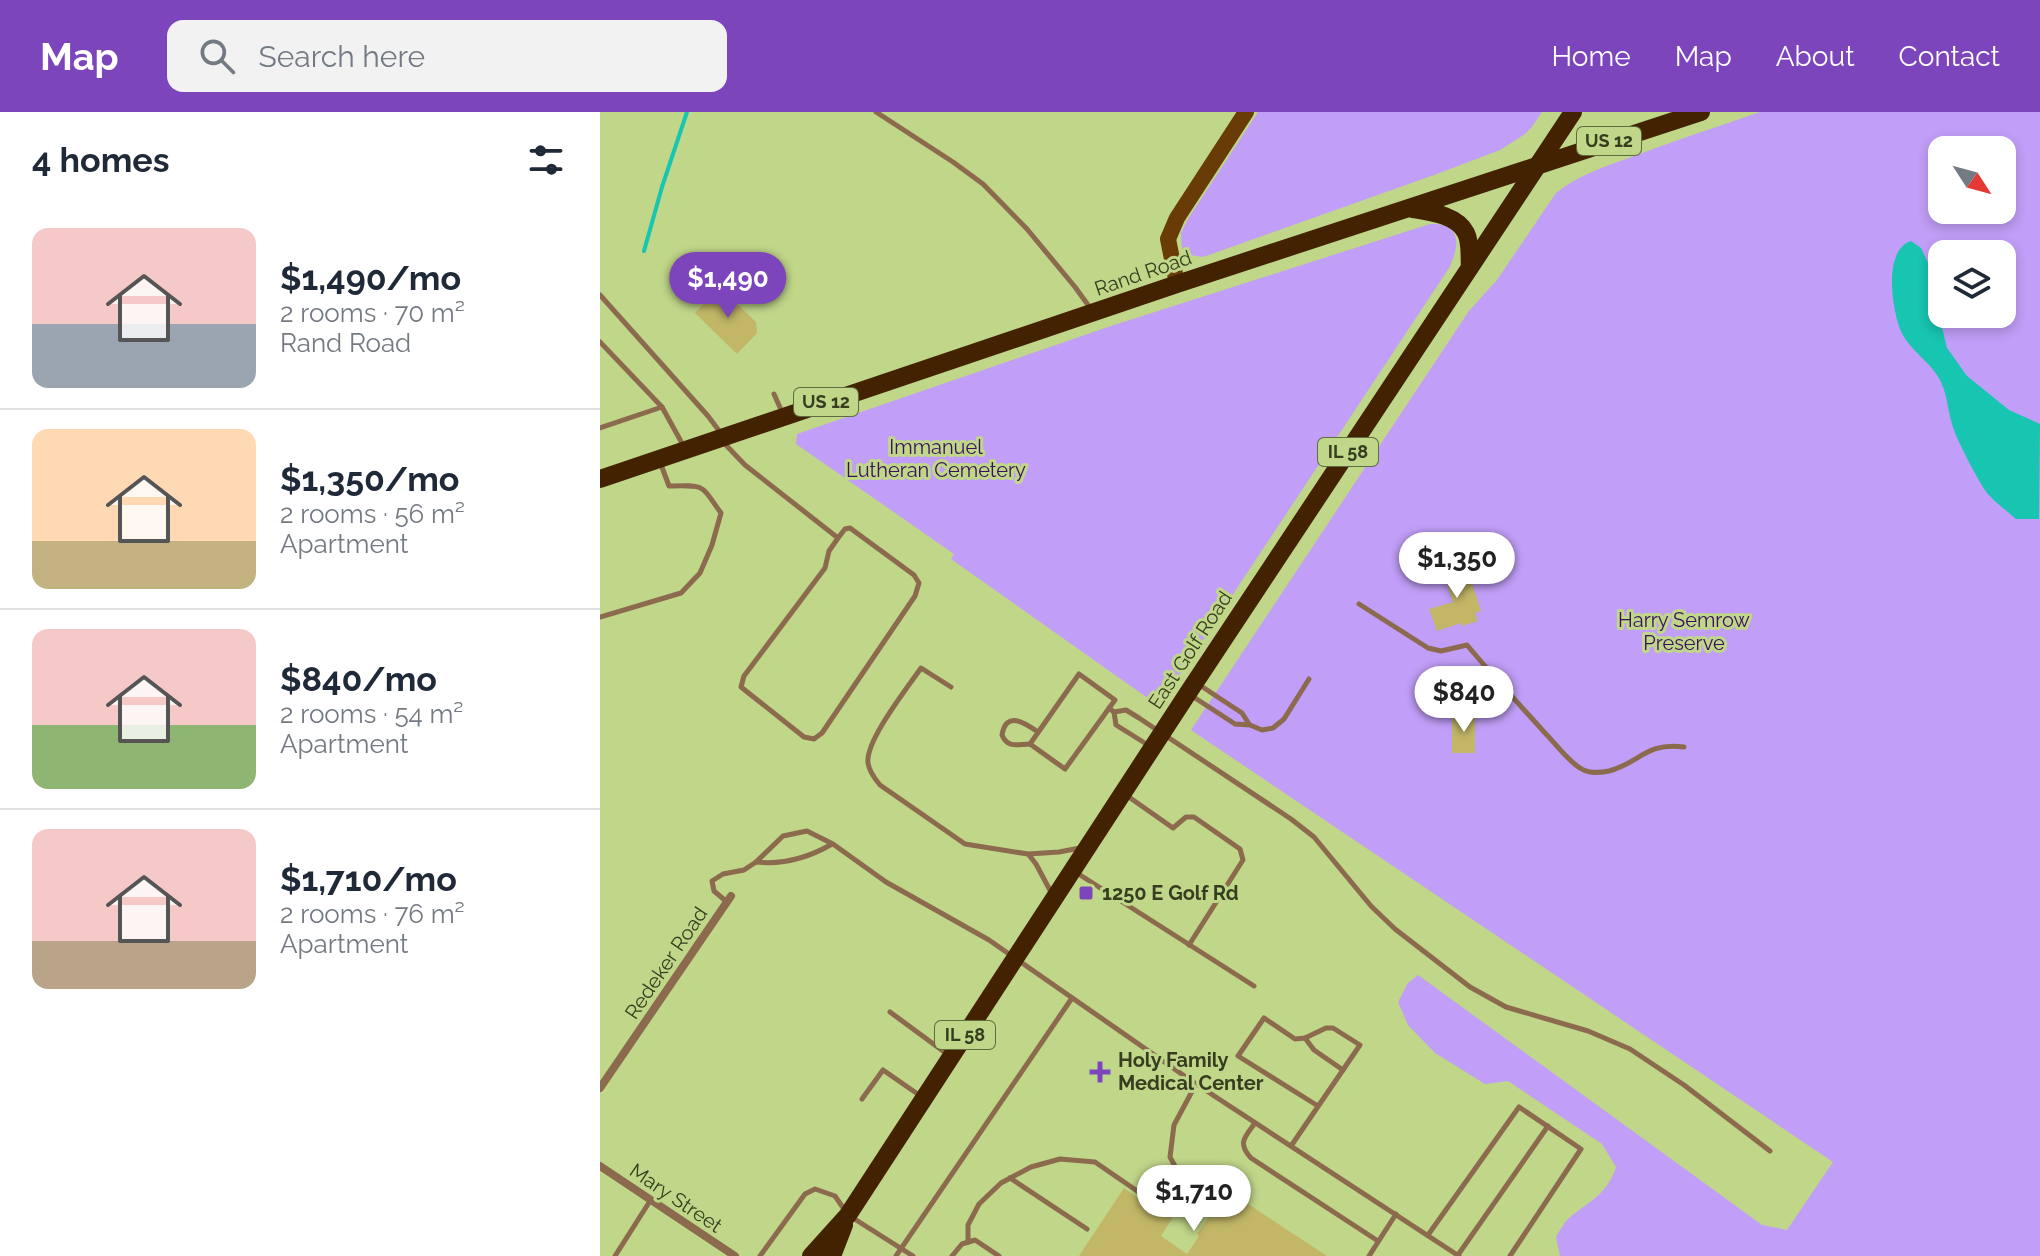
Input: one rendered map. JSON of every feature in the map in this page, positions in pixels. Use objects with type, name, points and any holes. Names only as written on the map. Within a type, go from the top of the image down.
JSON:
[{"type":"main road","name":"East Golf Road","points":[[811,1256],[848,1215],[1573,112]]},
{"type":"main road","points":[[1657,112],[1682,118]]},
{"type":"main road","name":"Rand Road","points":[[600,479],[1177,284],[1701,112]]},
{"type":"main road","points":[[1406,208],[1434,212],[1459,224],[1466,234],[1470,267]]},
{"type":"main road","name":"East Golf Road","points":[[832,1256],[848,1215]]},
{"type":"street","points":[[1177,284],[1168,239],[1177,218],[1246,112]]},
{"type":"street","name":"Redeker Road","points":[[600,1088],[729,899]]},
{"type":"street","name":"Mary Street","points":[[600,1166],[722,1252],[735,1256]]},
{"type":"lane","points":[[876,112],[983,184],[1027,229],[1094,313]]},
{"type":"lane","points":[[600,295],[708,416],[745,465],[838,538]]},
{"type":"lane","points":[[600,342],[662,407],[686,450]]},
{"type":"lane","points":[[774,394],[784,417]]},
{"type":"lane","points":[[600,428],[662,407]]},
{"type":"lane","points":[[600,617],[681,593],[700,573],[712,545],[721,513],[703,488],[695,484],[669,486],[659,459]]},
{"type":"lane","points":[[850,528],[914,575],[919,583],[915,596],[822,733],[814,739],[804,737],[741,687],[744,676],[825,568],[829,551],[838,538],[845,529],[850,528]]},
{"type":"lane","points":[[1359,604],[1428,648],[1441,651],[1467,645],[1579,768],[1591,773],[1612,770],[1649,750],[1668,745],[1684,747]]},
{"type":"lane","points":[[951,687],[921,668],[877,732],[868,753],[871,773],[880,785],[965,844],[1028,854],[1088,847]]},
{"type":"lane","points":[[1030,744],[1079,674],[1115,700],[1111,710],[1065,769],[1030,744],[1013,746],[1002,735],[1005,726],[1013,720],[1038,732]]},
{"type":"lane","points":[[1192,688],[1235,724],[1262,730],[1273,728],[1284,719],[1309,679]]},
{"type":"lane","points":[[1192,688],[1242,713],[1250,725]]},
{"type":"lane","points":[[1111,710],[1116,725],[1158,740]]},
{"type":"lane","points":[[1111,710],[1126,710],[1158,740],[1314,837],[1371,906],[1395,929],[1470,987],[1506,1007],[1588,1031],[1630,1049],[1684,1085],[1770,1151]]},
{"type":"lane","points":[[1123,793],[1173,828],[1186,817],[1194,817],[1240,849],[1243,860],[1189,945]]},
{"type":"lane","points":[[729,899],[714,891],[712,881],[723,874],[744,870],[783,836],[807,831],[833,844],[886,882],[986,938],[1196,1084],[1458,1256],[1548,1126]]},
{"type":"lane","points":[[756,862],[773,864],[790,861],[815,854],[833,844]]},
{"type":"lane","points":[[1028,854],[1054,898]]},
{"type":"lane","points":[[1072,870],[1254,986]]},
{"type":"lane","points":[[896,1256],[1072,998]]},
{"type":"lane","points":[[890,1012],[951,1057]]},
{"type":"lane","points":[[1291,1146],[1360,1045],[1333,1028],[1295,1039],[1264,1018],[1238,1056],[1318,1106]]},
{"type":"lane","points":[[1305,1038],[1314,1050],[1343,1070]]},
{"type":"lane","points":[[862,1099],[883,1070],[923,1098]]},
{"type":"lane","points":[[1196,1084],[1174,1125],[1170,1157],[1184,1183],[1211,1200]]},
{"type":"lane","points":[[1428,1235],[1519,1107],[1581,1149],[1510,1256]]},
{"type":"lane","points":[[1255,1123],[1242,1145],[1251,1158],[1378,1241]]},
{"type":"lane","points":[[968,1242],[968,1225],[979,1204],[1001,1183],[1031,1167],[1060,1159],[1095,1162],[1156,1204],[1170,1204],[1190,1215]]},
{"type":"lane","points":[[1010,1178],[1087,1229]]},
{"type":"lane","points":[[760,1256],[805,1194],[815,1189],[835,1196],[848,1215],[913,1256]]},
{"type":"lane","points":[[615,1256],[651,1200]]},
{"type":"lane","points":[[1369,1256],[1396,1214]]},
{"type":"lane","points":[[952,1256],[962,1244],[975,1240],[999,1256]]},
{"type":"green space","points":[[1258,112],[1542,112],[1525,134],[1500,150],[1203,257],[1190,255],[1182,248],[1181,233]]},
{"type":"green space","name":"Harry Semrow Preserve","points":[[1760,112],[2040,112],[2040,1256],[1560,1256],[1556,1237],[1560,1230],[1567,1220],[1602,1192],[1616,1167],[1602,1144],[1508,1081],[1485,1084],[1435,1053],[1408,1025],[1398,1002],[1408,983],[1418,975],[1762,1225],[1787,1230],[1833,1162],[1191,730],[1469,311],[1497,280],[1556,193],[1601,168]]},
{"type":"green space","name":"Immanuel Lutheran Cemetery","points":[[1430,224],[1448,227],[1456,237],[1449,268],[1159,706],[951,559],[954,554],[796,444],[797,434],[1108,327]]},
{"type":"water","points":[[1911,241],[1921,248],[1928,263],[1928,328],[1942,328],[1947,348],[1967,376],[2009,410],[2040,424],[2039,519],[2016,519],[1984,489],[1956,436],[1941,382],[1900,329],[1894,308],[1892,280],[1896,256]]},
{"type":"building","points":[[719,287],[756,322],[757,333],[737,354],[695,313]]},
{"type":"building","points":[[1465,562],[1481,611],[1475,613],[1478,621],[1437,631],[1429,609],[1453,602],[1442,570]]},
{"type":"building","points":[[1452,716],[1475,716],[1475,753],[1452,753]]},
{"type":"building","points":[[1124,1188],[1153,1209],[1162,1210],[1173,1217],[1161,1236],[1187,1254],[1227,1190],[1327,1256],[1079,1256]]},
{"type":"waterway","points":[[644,251],[687,112]]},
{"type":"place","name":"1250 E Golf Rd","points":[[1086,893]]},
{"type":"place","name":"Holy Family Medical Center","points":[[1100,1072]]}]
